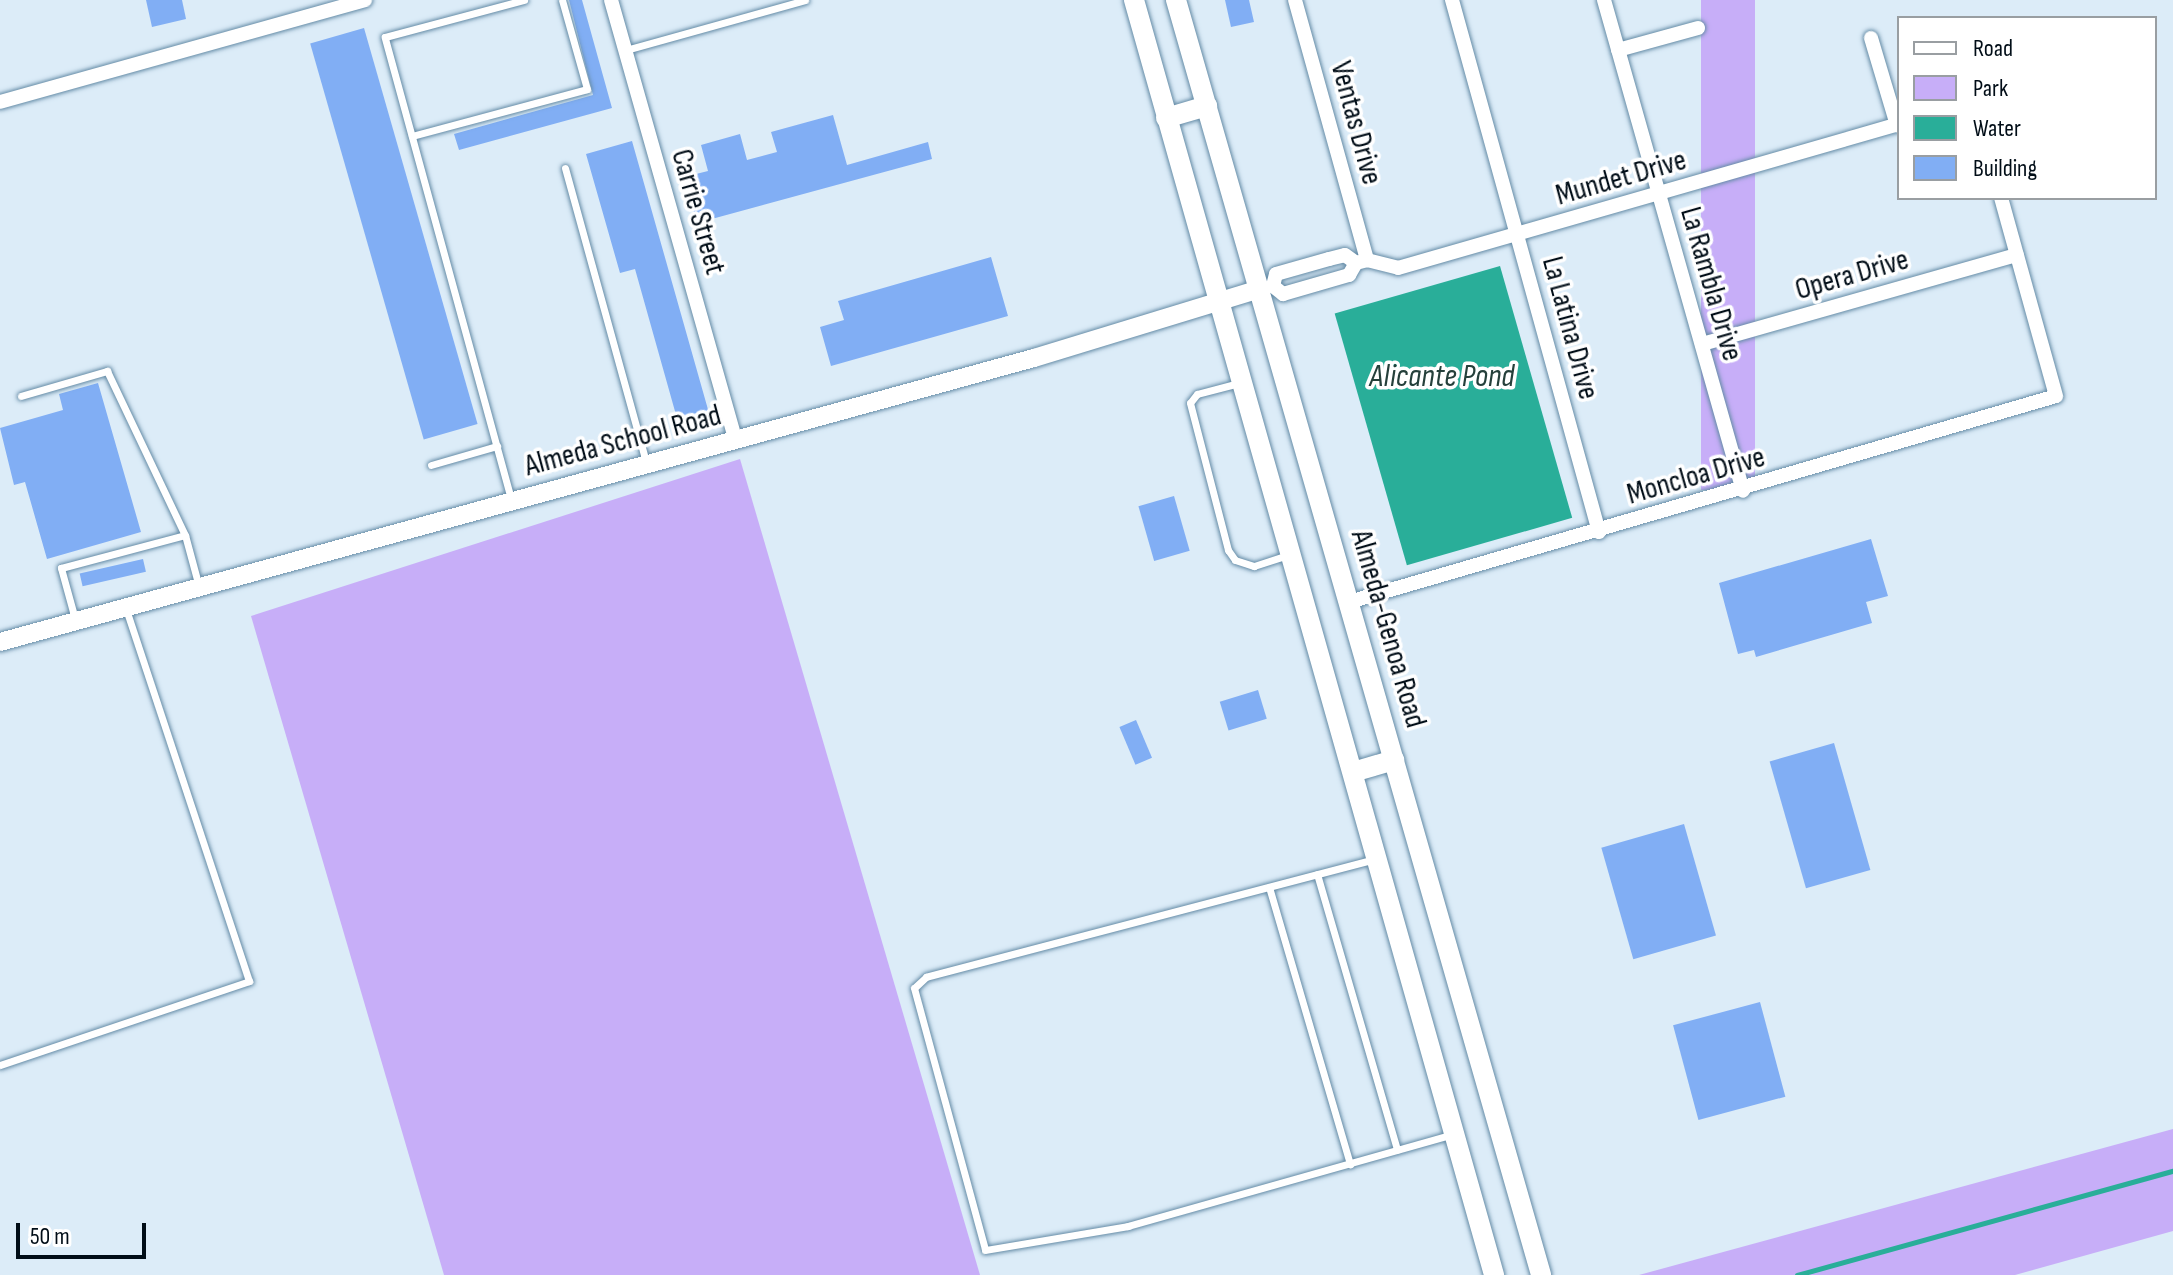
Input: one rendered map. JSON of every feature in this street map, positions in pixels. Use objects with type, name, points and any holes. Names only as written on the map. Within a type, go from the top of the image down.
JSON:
[{"type":"main road","points":[[1134,0],[1494,1275]]},
{"type":"main road","name":"Almeda-Genoa Road","points":[[1176,0],[1266,288],[1349,602],[1541,1275]]},
{"type":"main road","points":[[1166,118],[1207,106]]},
{"type":"main road","points":[[1353,772],[1394,760]]},
{"type":"street","points":[[0,102],[365,0]]},
{"type":"street","name":"Carrie Street","points":[[611,0],[735,439]]},
{"type":"street","name":"Ventas Drive","points":[[1295,0],[1361,262]]},
{"type":"street","name":"La Latina Drive","points":[[1452,0],[1599,532]]},
{"type":"street","name":"La Rambla Drive","points":[[1604,0],[1743,491]]},
{"type":"street","points":[[1618,50],[1698,28]]},
{"type":"street","points":[[1871,38],[1897,121]]},
{"type":"street","name":"Mundet Drive","points":[[1266,288],[1276,274],[1345,255],[1361,262],[1398,268],[1897,124]]},
{"type":"street","points":[[2002,200],[2017,255]]},
{"type":"street","name":"Opera Drive","points":[[1702,344],[2017,255]]},
{"type":"street","name":"Moncloa Drive","points":[[1349,602],[1743,491],[2056,396],[2017,255]]},
{"type":"street","points":[[1266,288],[1283,294],[1349,275],[1361,262]]},
{"type":"street","name":"Almeda School Road","points":[[0,642],[1034,358],[1266,288]]},
{"type":"lane","points":[[512,501],[385,37],[524,0]]},
{"type":"lane","points":[[412,136],[587,89],[562,0]]},
{"type":"lane","points":[[626,50],[805,0]]},
{"type":"lane","points":[[565,168],[646,464]]},
{"type":"lane","points":[[1309,265],[1315,285]]},
{"type":"lane","points":[[21,396],[107,371],[185,535],[199,587]]},
{"type":"lane","points":[[1241,382],[1197,394],[1190,403],[1228,550],[1235,560],[1254,566],[1291,554]]},
{"type":"lane","points":[[431,465],[497,446]]},
{"type":"lane","points":[[75,621],[61,568],[185,535]]},
{"type":"lane","points":[[0,1065],[249,981],[125,607]]},
{"type":"lane","points":[[1377,858],[926,977],[914,988],[985,1250],[1128,1226],[1455,1134]]},
{"type":"lane","points":[[1317,874],[1397,1150]]},
{"type":"lane","points":[[1269,887],[1350,1164]]},
{"type":"green space","points":[[1701,0],[1755,0],[1755,490],[1701,490]]},
{"type":"green space","points":[[740,459],[980,1275],[444,1275],[251,616]]},
{"type":"green space","points":[[2173,1129],[2173,1231],[2015,1275],[1639,1275]]},
{"type":"water","name":"Alicante Pond","points":[[1500,266],[1572,518],[1407,565],[1335,313]]},
{"type":"building","points":[[146,0],[182,0],[186,19],[152,27]]},
{"type":"building","points":[[569,0],[582,0],[612,108],[459,150],[454,134],[593,95]]},
{"type":"building","points":[[1225,0],[1249,0],[1254,22],[1231,27]]},
{"type":"building","points":[[364,28],[478,424],[424,439],[310,43]]},
{"type":"building","points":[[833,115],[847,165],[928,142],[932,159],[697,223],[684,177],[708,171],[701,145],[740,134],[747,160],[777,152],[771,132]]},
{"type":"building","points":[[632,141],[709,413],[678,422],[635,269],[620,273],[586,154]]},
{"type":"building","points":[[991,257],[1008,316],[831,366],[820,327],[844,320],[838,301]]},
{"type":"building","points":[[98,383],[141,532],[47,559],[25,482],[14,485],[0,428],[63,410],[59,394]]},
{"type":"building","points":[[1174,496],[1190,551],[1154,561],[1138,506]]},
{"type":"building","points":[[1871,539],[1888,596],[1866,602],[1872,623],[1756,657],[1754,650],[1738,654],[1719,583]]},
{"type":"building","points":[[143,559],[146,572],[83,586],[80,574]]},
{"type":"building","points":[[1258,690],[1267,719],[1229,730],[1220,702]]},
{"type":"building","points":[[1136,720],[1152,758],[1135,765],[1119,727]]},
{"type":"building","points":[[1834,743],[1870,870],[1806,888],[1770,761]]},
{"type":"building","points":[[1684,824],[1716,936],[1633,959],[1601,848]]},
{"type":"building","points":[[1760,1002],[1785,1097],[1698,1120],[1673,1025]]},
{"type":"waterway","points":[[1797,1275],[2173,1171]]}]
